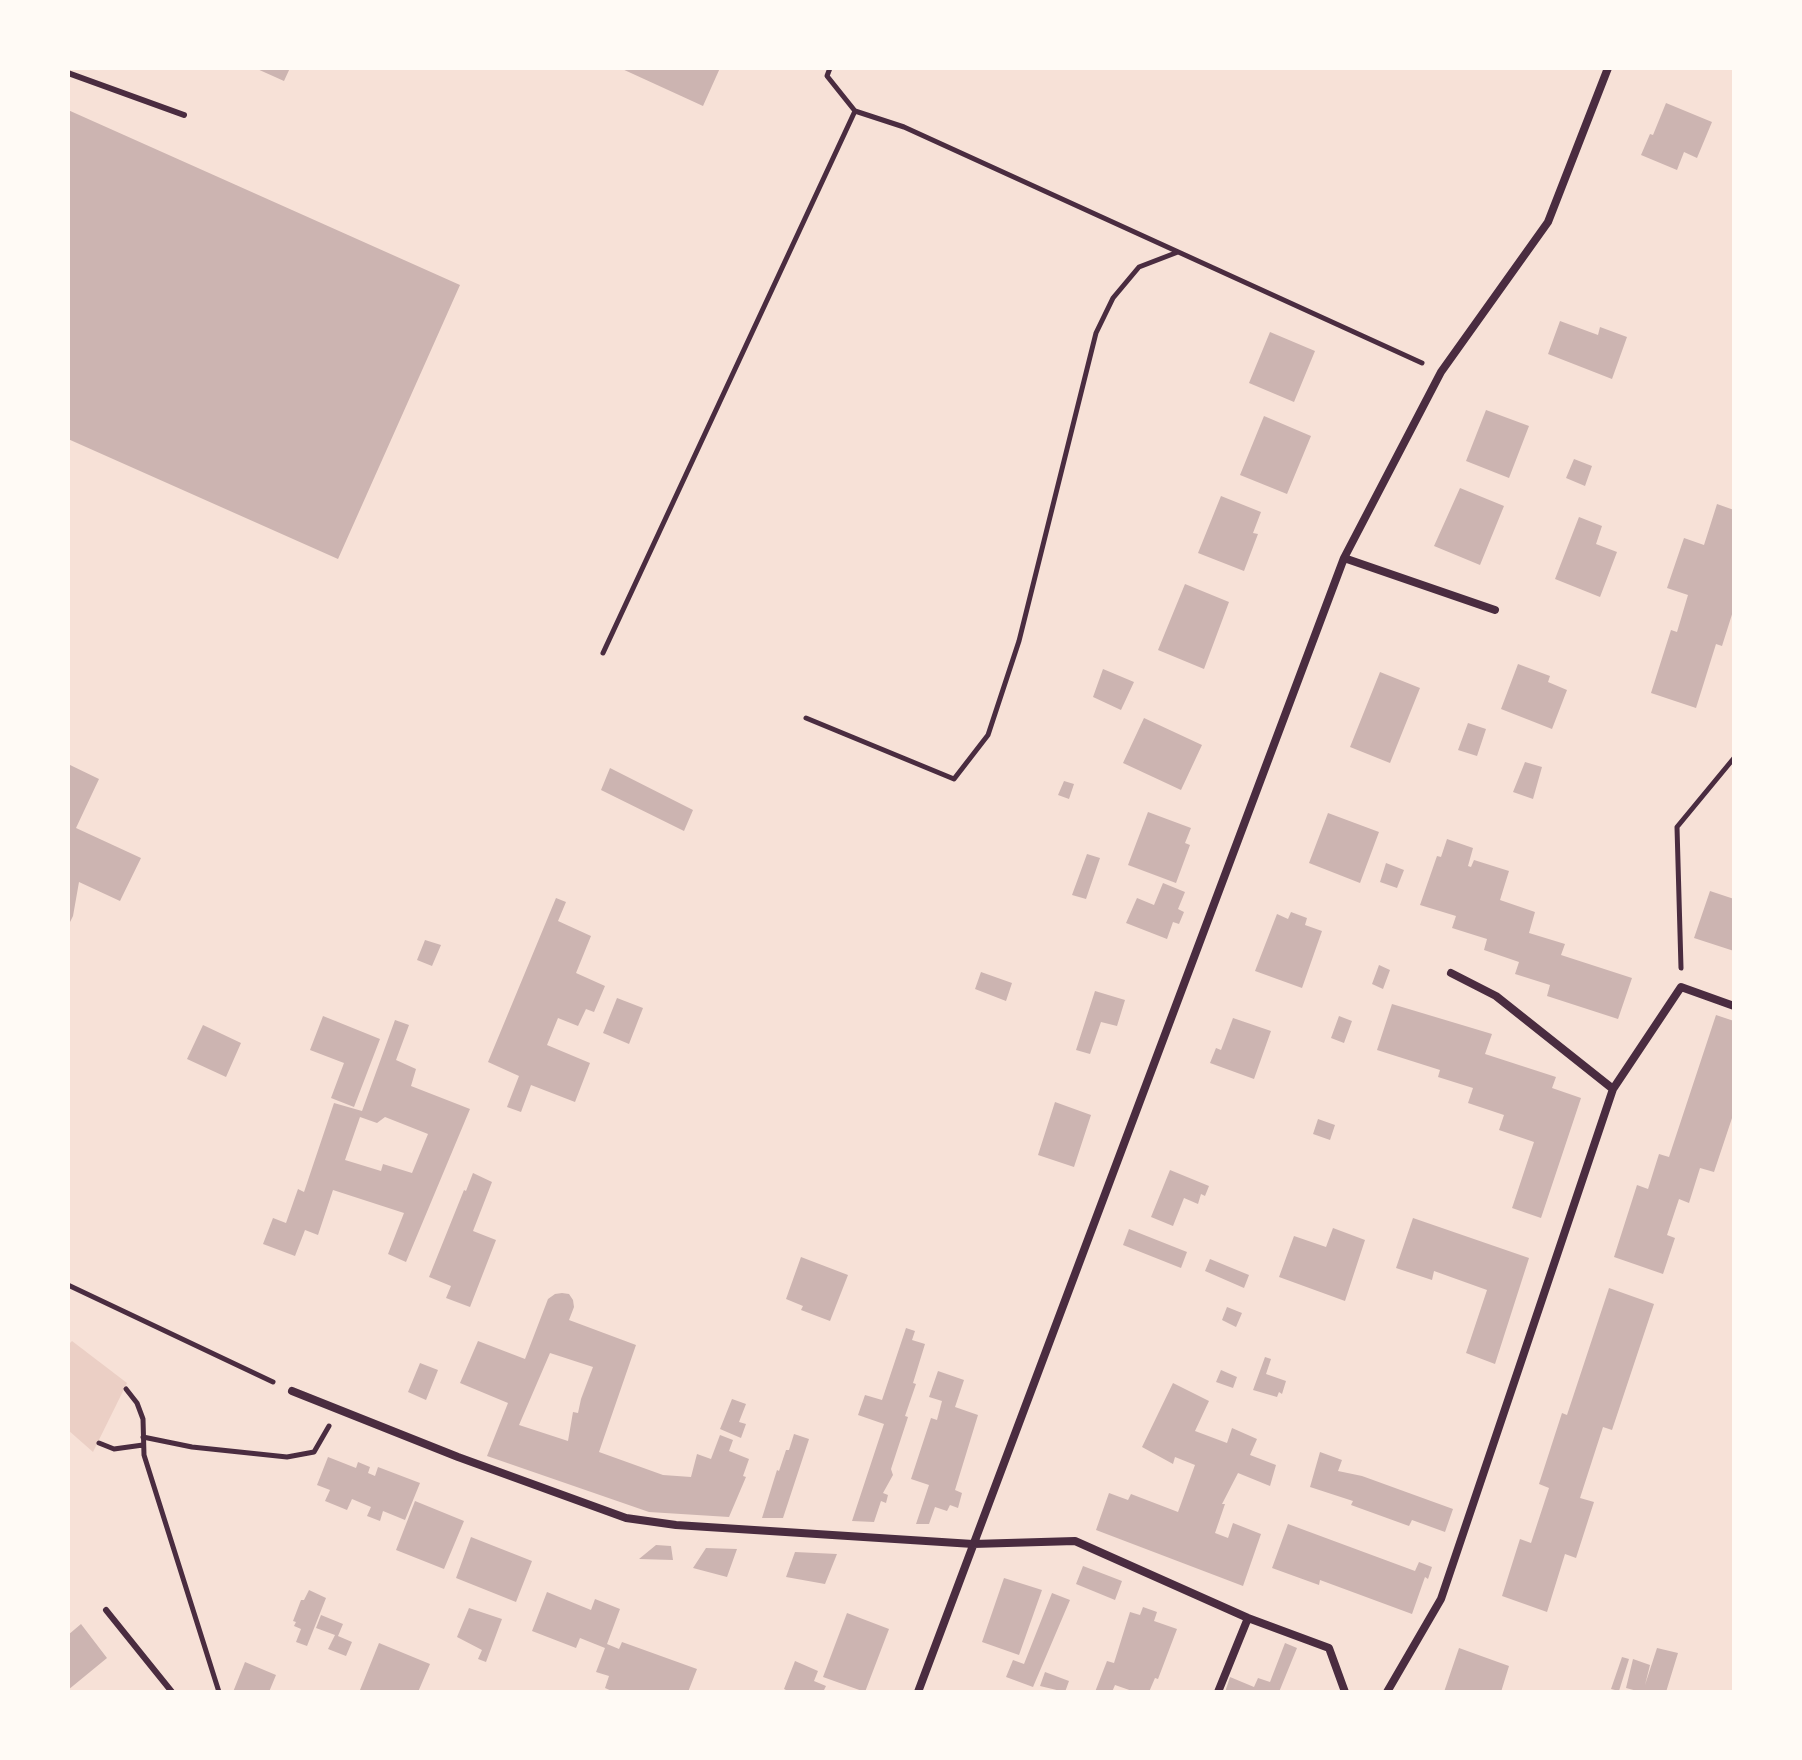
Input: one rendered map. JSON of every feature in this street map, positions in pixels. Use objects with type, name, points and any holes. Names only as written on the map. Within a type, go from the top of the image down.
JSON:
[{"type":"street","points":[[918,1692],[1344,558],[1441,372],[1548,222],[1608,68]]},
{"type":"street","points":[[1344,558],[1495,610]]},
{"type":"street","points":[[1451,973],[1496,996],[1613,1089]]},
{"type":"street","points":[[1387,1692],[1441,1599],[1613,1089],[1681,987],[1734,1006]]},
{"type":"street","points":[[292,1391],[458,1457],[626,1518],[676,1525],[973,1544],[1075,1541],[1248,1618],[1329,1648],[1345,1692]]},
{"type":"street","points":[[1218,1692],[1248,1618]]},
{"type":"lane","points":[[68,73],[184,115]]},
{"type":"lane","points":[[106,1610],[172,1692]]},
{"type":"path","points":[[830,68],[827,76],[855,111],[904,127],[1441,372]]},
{"type":"path","points":[[603,653],[855,111]]},
{"type":"path","points":[[806,718],[954,779],[988,735],[1019,641],[1096,333],[1113,298],[1139,267],[1178,252]]},
{"type":"path","points":[[1681,987],[1677,827],[1734,758]]},
{"type":"path","points":[[68,1285],[292,1391]]},
{"type":"path","points":[[126,1389],[137,1403],[143,1419],[143,1445],[219,1692]]},
{"type":"path","points":[[143,1437],[192,1447],[302,1456],[314,1452],[338,1410]]},
{"type":"path","points":[[99,1443],[114,1449],[143,1445]]},
{"type":"shaded area","points":[[72,1341],[127,1383],[93,1452],[68,1430],[68,1345]]},
{"type":"building","points":[[255,68],[290,68],[284,81]]},
{"type":"building","points":[[620,68],[720,68],[703,106]]},
{"type":"building","points":[[1666,103],[1712,122],[1697,158],[1684,152],[1677,170],[1641,155]]},
{"type":"building","points":[[68,110],[460,285],[338,559],[68,439]]},
{"type":"building","points":[[1560,321],[1598,335],[1600,327],[1627,337],[1612,379],[1548,354]]},
{"type":"building","points":[[1270,332],[1315,351],[1294,402],[1249,383]]},
{"type":"building","points":[[1486,410],[1529,426],[1509,478],[1466,461]]},
{"type":"building","points":[[1264,416],[1311,436],[1287,494],[1240,475]]},
{"type":"building","points":[[1574,459],[1592,466],[1585,486],[1566,478]]},
{"type":"building","points":[[1460,488],[1504,506],[1480,565],[1434,546]]},
{"type":"building","points":[[1221,496],[1261,512],[1253,533],[1258,534],[1244,571],[1198,553]]},
{"type":"building","points":[[1717,504],[1734,510],[1734,608],[1722,646],[1716,644],[1696,708],[1651,693],[1671,630],[1677,632],[1688,595],[1667,588],[1684,538],[1704,545]]},
{"type":"building","points":[[1579,517],[1602,526],[1596,544],[1617,552],[1600,597],[1555,579]]},
{"type":"building","points":[[1185,584],[1229,602],[1204,669],[1158,650]]},
{"type":"building","points":[[1518,664],[1550,676],[1548,682],[1567,690],[1552,729],[1501,709]]},
{"type":"building","points":[[1103,669],[1134,682],[1121,710],[1093,697]]},
{"type":"building","points":[[1380,672],[1420,688],[1390,763],[1350,747]]},
{"type":"building","points":[[1144,718],[1202,745],[1181,790],[1123,763]]},
{"type":"building","points":[[1468,723],[1486,729],[1477,756],[1458,750]]},
{"type":"building","points":[[1525,762],[1542,767],[1533,799],[1513,792]]},
{"type":"building","points":[[68,764],[99,779],[76,828],[141,858],[120,901],[79,882],[73,916],[68,926]]},
{"type":"building","points":[[610,768],[693,810],[684,831],[601,790]]},
{"type":"building","points":[[1064,781],[1074,784],[1069,799],[1058,795]]},
{"type":"building","points":[[1148,812],[1191,828],[1185,843],[1190,845],[1176,883],[1128,865]]},
{"type":"building","points":[[1328,813],[1379,832],[1360,883],[1309,863]]},
{"type":"building","points":[[1447,839],[1473,848],[1468,866],[1471,867],[1474,860],[1509,871],[1500,900],[1535,912],[1529,933],[1565,944],[1561,955],[1632,978],[1618,1019],[1547,996],[1550,985],[1515,974],[1519,962],[1484,950],[1487,939],[1452,928],[1456,916],[1420,905],[1437,856],[1441,857]]},
{"type":"building","points":[[1087,854],[1100,858],[1086,899],[1072,895]]},
{"type":"building","points":[[1386,863],[1404,870],[1397,888],[1380,882]]},
{"type":"building","points":[[1163,883],[1185,892],[1178,909],[1184,912],[1179,924],[1173,922],[1167,939],[1126,923],[1137,898],[1154,905]]},
{"type":"building","points":[[1710,891],[1734,899],[1734,951],[1694,938]]},
{"type":"building","points":[[556,898],[566,902],[558,921],[591,936],[576,973],[605,986],[594,1012],[586,1009],[578,1026],[558,1018],[547,1045],[590,1063],[575,1102],[531,1085],[521,1112],[507,1107],[519,1076],[488,1062]]},
{"type":"building","points":[[1291,912],[1307,918],[1305,925],[1322,931],[1302,988],[1255,971],[1277,914],[1288,919]]},
{"type":"building","points":[[425,940],[441,945],[432,966],[417,960]]},
{"type":"building","points":[[1379,965],[1390,970],[1383,989],[1372,984]]},
{"type":"building","points":[[981,972],[1012,983],[1006,1001],[975,989]]},
{"type":"building","points":[[1095,991],[1125,1000],[1117,1026],[1101,1022],[1090,1054],[1076,1050]]},
{"type":"building","points":[[617,998],[643,1008],[629,1044],[603,1033]]},
{"type":"building","points":[[1392,1004],[1492,1034],[1485,1054],[1556,1077],[1552,1088],[1581,1098],[1541,1218],[1512,1208],[1534,1142],[1499,1130],[1504,1115],[1468,1103],[1473,1088],[1438,1077],[1440,1070],[1377,1050]]},
{"type":"building","points":[[1716,1015],[1734,1021],[1734,1112],[1714,1172],[1700,1168],[1689,1203],[1679,1199],[1667,1235],[1675,1238],[1663,1274],[1614,1257],[1637,1185],[1648,1189],[1659,1154],[1669,1157]]},
{"type":"building","points":[[323,1016],[380,1039],[354,1107],[331,1098],[344,1063],[310,1050]]},
{"type":"building","points":[[1339,1016],[1352,1021],[1344,1043],[1331,1038]]},
{"type":"building","points":[[1233,1018],[1271,1031],[1254,1079],[1210,1063],[1216,1048],[1221,1050]]},
{"type":"building","points":[[395,1020],[409,1025],[396,1060],[416,1069],[411,1086],[470,1109],[406,1262],[388,1254],[404,1213],[333,1190],[318,1235],[305,1230],[295,1256],[263,1244],[273,1218],[286,1223],[298,1189],[304,1192],[334,1103],[362,1111]],"holes":[[[360,1117],[377,1123],[385,1117],[428,1134],[412,1173],[383,1164],[381,1171],[345,1160]]]},
{"type":"building","points":[[203,1025],[241,1043],[226,1077],[187,1059]]},
{"type":"building","points":[[1055,1102],[1091,1115],[1074,1167],[1038,1155]]},
{"type":"building","points":[[1318,1119],[1335,1125],[1330,1140],[1313,1134]]},
{"type":"building","points":[[1170,1170],[1209,1186],[1205,1196],[1201,1194],[1198,1204],[1184,1198],[1173,1226],[1151,1217]]},
{"type":"building","points":[[473,1173],[492,1182],[473,1231],[496,1240],[470,1307],[446,1298],[451,1286],[429,1277]]},
{"type":"building","points":[[1413,1218],[1529,1258],[1495,1364],[1466,1353],[1487,1290],[1434,1271],[1432,1280],[1396,1268]]},
{"type":"building","points":[[1333,1228],[1365,1240],[1345,1301],[1279,1277],[1294,1236],[1326,1247]]},
{"type":"building","points":[[1129,1229],[1187,1252],[1181,1268],[1123,1245]]},
{"type":"building","points":[[801,1257],[848,1275],[830,1321],[801,1310],[803,1306],[786,1299]]},
{"type":"building","points":[[1210,1259],[1249,1275],[1244,1288],[1205,1271]]},
{"type":"building","points":[[1609,1288],[1654,1304],[1612,1430],[1603,1427],[1580,1498],[1594,1502],[1576,1558],[1565,1554],[1547,1612],[1502,1596],[1520,1539],[1531,1543],[1549,1488],[1539,1484],[1562,1413],[1567,1415]]},
{"type":"building","points":[[555,1294],[569,1294],[573,1300],[569,1320],[636,1345],[599,1452],[663,1475],[691,1477],[697,1454],[711,1459],[720,1435],[733,1440],[729,1451],[749,1459],[743,1476],[746,1477],[729,1517],[649,1512],[487,1456],[508,1403],[460,1383],[478,1341],[525,1359],[548,1299]],"holes":[[[550,1353],[593,1367],[578,1413],[573,1412],[568,1441],[519,1425]]]},
{"type":"building","points":[[1227,1307],[1242,1313],[1236,1327],[1222,1320]]},
{"type":"building","points":[[906,1328],[915,1331],[912,1340],[925,1344],[905,1416],[908,1417],[891,1469],[893,1475],[883,1493],[888,1495],[886,1503],[881,1501],[874,1522],[852,1521],[884,1424],[858,1415],[865,1395],[882,1400]]},
{"type":"building","points":[[1265,1357],[1271,1359],[1266,1374],[1286,1381],[1282,1394],[1279,1392],[1277,1397],[1253,1390]]},
{"type":"building","points":[[420,1363],[438,1370],[426,1400],[408,1392]]},
{"type":"building","points":[[1221,1370],[1237,1377],[1233,1388],[1216,1382]]},
{"type":"building","points":[[938,1371],[964,1380],[955,1407],[978,1415],[955,1490],[962,1493],[958,1508],[950,1505],[947,1511],[935,1507],[929,1524],[916,1524],[929,1485],[911,1479],[931,1418],[937,1420],[942,1401],[929,1397]]},
{"type":"building","points":[[1173,1383],[1209,1401],[1195,1431],[1227,1443],[1232,1428],[1257,1439],[1250,1455],[1276,1465],[1270,1486],[1238,1473],[1222,1504],[1225,1504],[1215,1533],[1228,1538],[1233,1523],[1261,1534],[1243,1586],[1096,1530],[1109,1493],[1128,1500],[1131,1494],[1178,1512],[1195,1465],[1175,1457],[1173,1464],[1142,1447]]},
{"type":"building","points":[[732,1399],[746,1404],[739,1422],[746,1424],[741,1438],[720,1429]]},
{"type":"building","points":[[794,1434],[809,1439],[783,1518],[762,1518],[777,1470]]},
{"type":"building","points":[[1320,1452],[1342,1460],[1338,1471],[1362,1476],[1453,1509],[1445,1532],[1412,1520],[1409,1526],[1351,1505],[1353,1501],[1310,1487]]},
{"type":"building","points":[[328,1457],[356,1468],[358,1462],[370,1467],[368,1473],[375,1476],[378,1467],[420,1483],[405,1520],[383,1511],[380,1521],[367,1516],[371,1507],[352,1499],[347,1510],[325,1501],[330,1490],[317,1485]]},
{"type":"building","points":[[415,1501],[464,1521],[444,1569],[396,1550]]},
{"type":"building","points":[[1288,1524],[1415,1571],[1419,1562],[1432,1567],[1428,1579],[1425,1577],[1412,1614],[1320,1580],[1319,1585],[1272,1568]]},
{"type":"building","points":[[471,1537],[532,1561],[516,1602],[456,1578]]},
{"type":"building","points":[[656,1545],[671,1546],[673,1560],[639,1559]]},
{"type":"building","points":[[706,1548],[737,1549],[727,1577],[693,1568]]},
{"type":"building","points":[[795,1552],[837,1554],[825,1584],[786,1577]]},
{"type":"building","points":[[1083,1566],[1122,1581],[1115,1600],[1076,1584]]},
{"type":"building","points":[[1004,1578],[1042,1590],[1019,1655],[982,1642]]},
{"type":"building","points":[[309,1590],[326,1598],[307,1646],[296,1642],[301,1629],[294,1626],[296,1622],[293,1621],[301,1600]]},
{"type":"building","points":[[547,1592],[591,1610],[595,1599],[620,1609],[607,1644],[619,1649],[622,1642],[697,1669],[688,1692],[614,1692],[605,1688],[609,1676],[596,1672],[605,1648],[580,1638],[576,1648],[532,1631]]},
{"type":"building","points":[[1052,1593],[1070,1600],[1033,1687],[1006,1677],[1013,1660],[1024,1664]]},
{"type":"building","points":[[1143,1607],[1157,1612],[1154,1621],[1177,1629],[1158,1679],[1155,1678],[1149,1692],[1135,1692],[1115,1685],[1112,1692],[1095,1692],[1107,1661],[1114,1663],[1130,1612],[1140,1615]]},
{"type":"building","points":[[469,1608],[502,1619],[486,1662],[478,1659],[482,1650],[457,1637]]},
{"type":"building","points":[[847,1613],[889,1629],[865,1692],[823,1677]]},
{"type":"building","points":[[321,1615],[343,1624],[338,1636],[352,1642],[346,1656],[328,1649],[335,1635],[316,1628]]},
{"type":"building","points":[[81,1624],[107,1658],[68,1690],[68,1635]]},
{"type":"building","points":[[379,1643],[430,1664],[418,1692],[360,1690]]},
{"type":"building","points":[[1285,1643],[1297,1648],[1279,1692],[1225,1692],[1230,1677],[1254,1687],[1258,1678],[1270,1682]]},
{"type":"building","points":[[1459,1648],[1509,1666],[1501,1692],[1444,1692]]},
{"type":"building","points":[[1657,1648],[1678,1653],[1666,1692],[1641,1692],[1626,1688],[1633,1659],[1650,1665],[1645,1685]]},
{"type":"building","points":[[1622,1657],[1629,1659],[1619,1691],[1611,1689]]},
{"type":"building","points":[[795,1661],[818,1671],[814,1681],[826,1686],[823,1692],[790,1692],[784,1689]]},
{"type":"building","points":[[245,1662],[276,1675],[269,1692],[233,1692]]},
{"type":"building","points":[[1045,1672],[1069,1681],[1065,1692],[1040,1686]]}]
